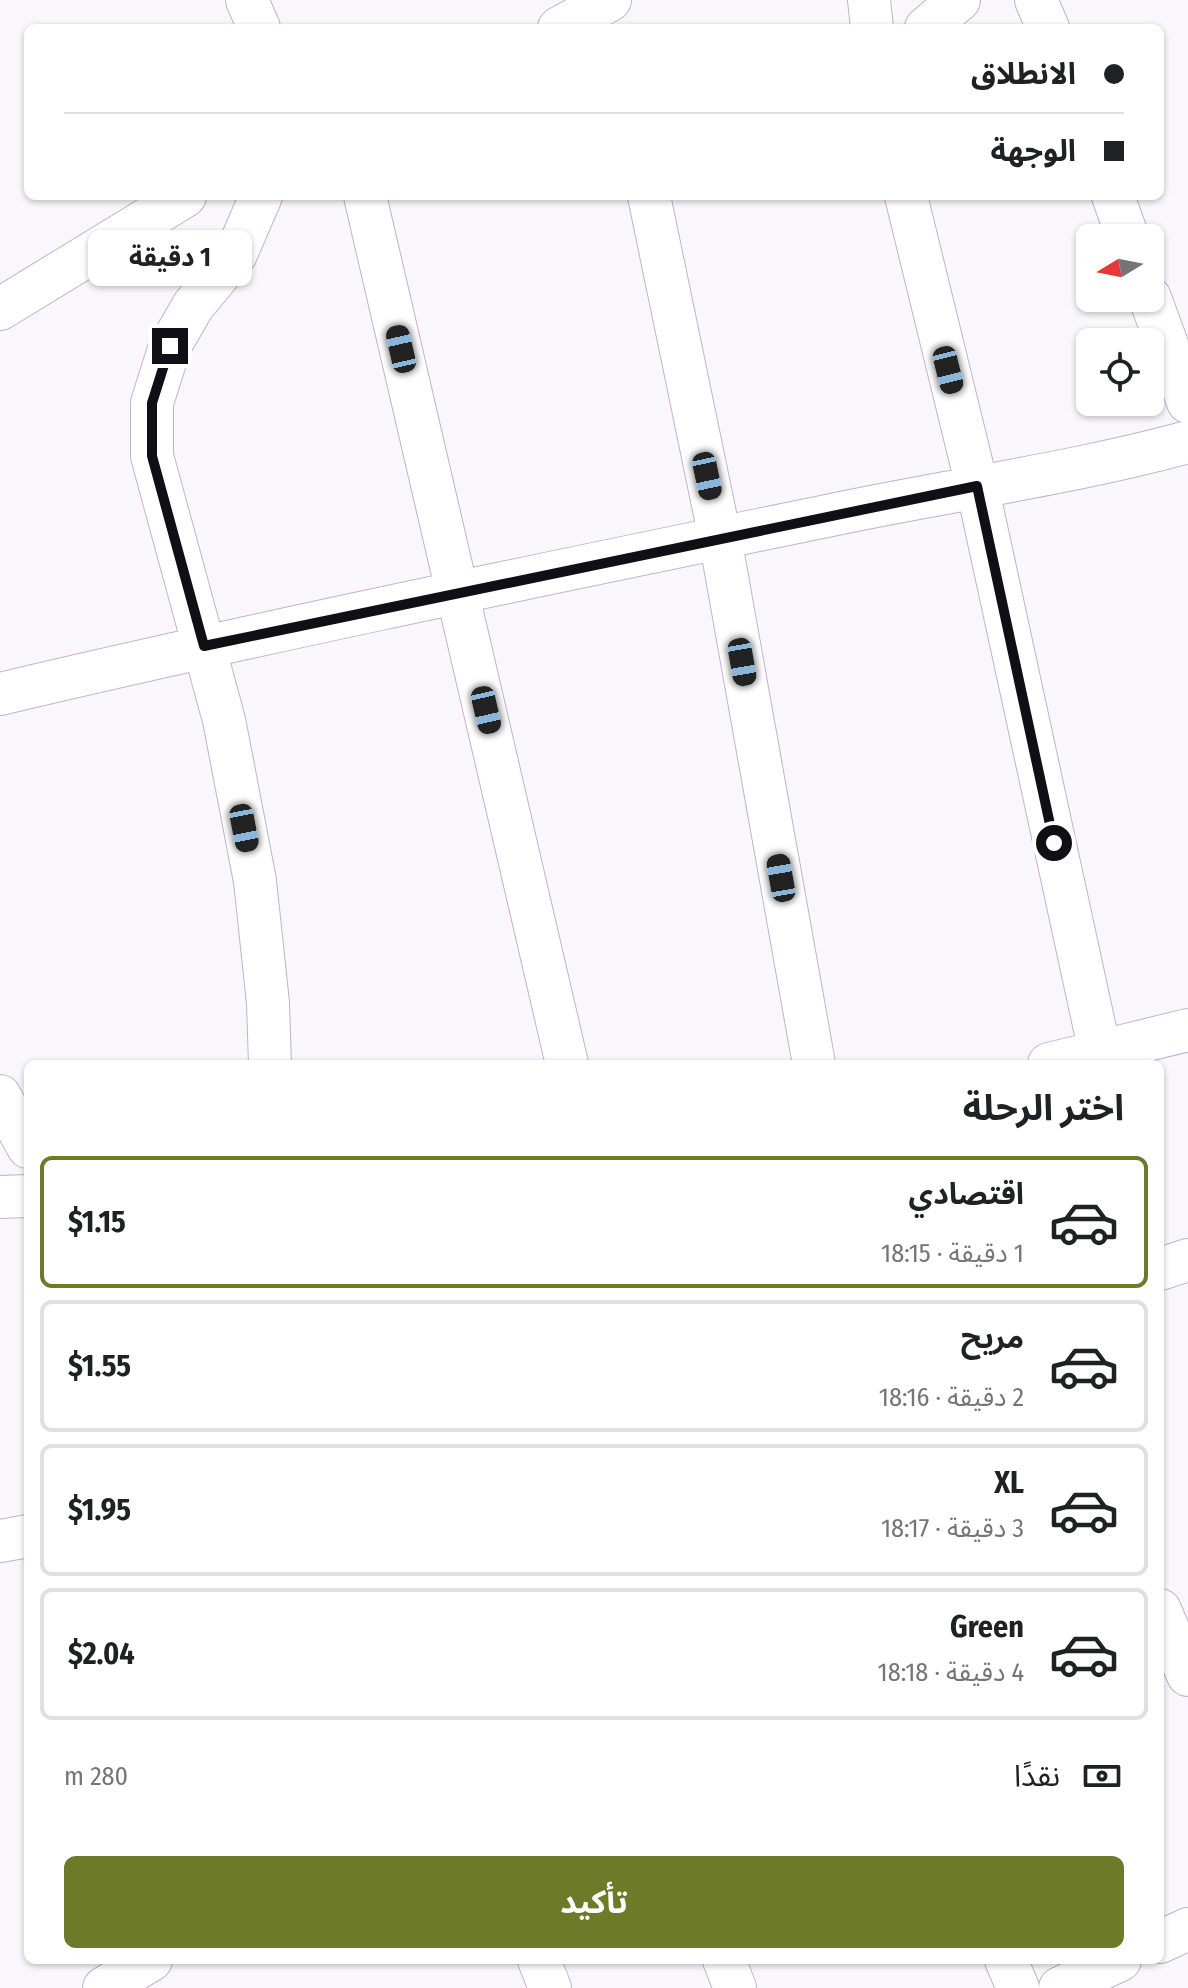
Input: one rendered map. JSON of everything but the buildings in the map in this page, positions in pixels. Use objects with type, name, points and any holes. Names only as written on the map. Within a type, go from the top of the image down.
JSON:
[{"type":"street","points":[[247,0],[257,24]]},
{"type":"street","points":[[869,0],[872,24]]},
{"type":"street","points":[[931,24],[959,0]]},
{"type":"street","points":[[1036,0],[1046,24]]},
{"type":"street","points":[[569,24],[609,8]]},
{"type":"street","points":[[3,296],[178,200]]},
{"type":"street","points":[[259,200],[236,254],[193,306],[170,346],[152,403],[152,456],[224,720],[255,881],[268,1003],[270,1060]]},
{"type":"street","points":[[366,200],[566,1060]]},
{"type":"street","points":[[650,200],[720,538],[813,1060]]},
{"type":"street","points":[[907,200],[977,486],[1100,1052]]},
{"type":"street","points":[[1114,200],[1123,224]]},
{"type":"street","points":[[1155,312],[1188,402]]},
{"type":"street","points":[[0,694],[204,646],[720,538],[1139,455],[1188,442]]},
{"type":"street","points":[[1066,1060],[1188,1030]]},
{"type":"street","points":[[0,1096],[24,1140]]},
{"type":"street","points":[[0,1197],[24,1196]]},
{"type":"street","points":[[1164,1268],[1188,1260]]},
{"type":"street","points":[[0,1541],[24,1537]]},
{"type":"street","points":[[1164,1619],[1188,1675]]},
{"type":"street","points":[[1164,1940],[1188,1929]]},
{"type":"street","points":[[104,1988],[144,1964]]},
{"type":"street","points":[[541,1964],[550,1988]]},
{"type":"street","points":[[726,1964],[735,1988]]},
{"type":"street","points":[[1008,1964],[1018,1988]]},
{"type":"street","points":[[1060,1988],[1111,1964]]},
{"type":"route","points":[[170,346],[152,403],[152,456],[204,646],[977,486],[1054,843]]}]
